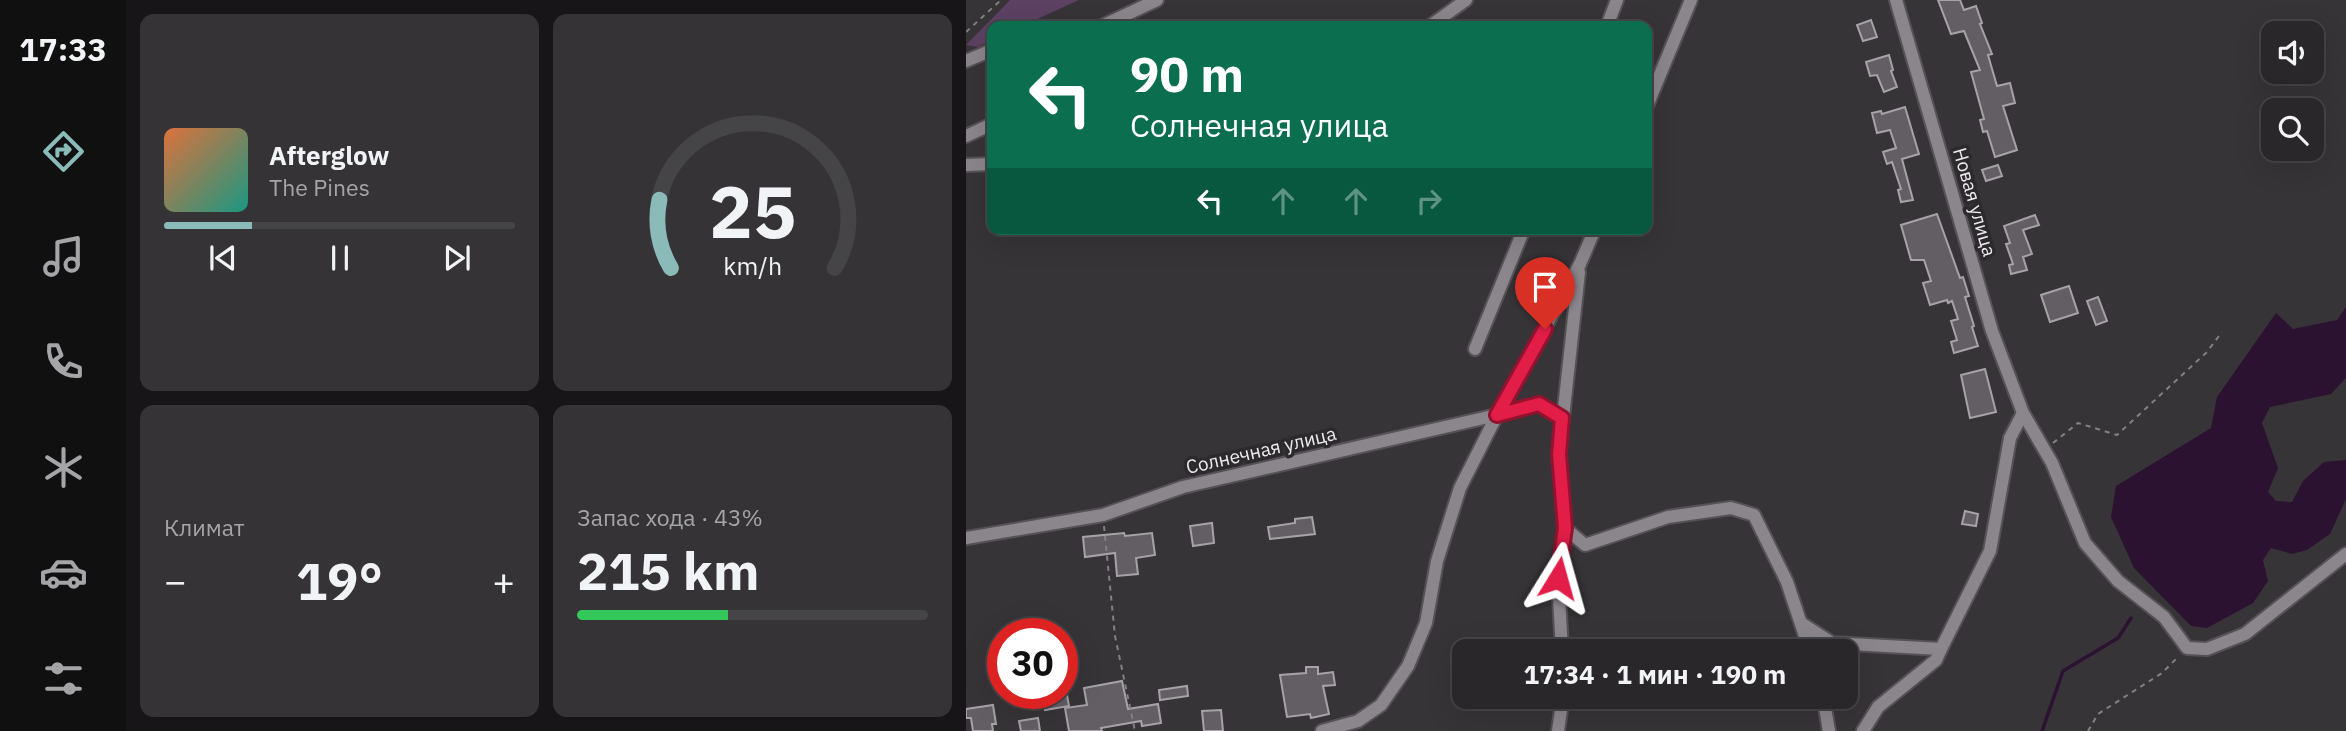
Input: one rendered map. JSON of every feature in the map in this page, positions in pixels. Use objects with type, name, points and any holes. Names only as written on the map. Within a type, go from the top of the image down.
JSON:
[{"type":"street","points":[[1113,21],[1157,0]]},
{"type":"street","points":[[1437,21],[1466,0]]},
{"type":"street","points":[[1608,21],[1617,0]]},
{"type":"street","points":[[1652,94],[1691,0]]},
{"type":"street","name":"Новая улица","points":[[1896,0],[1992,331],[2024,413],[2044,450],[2085,543],[2118,581],[2164,617],[2187,648]]},
{"type":"street","points":[[966,61],[987,52]]},
{"type":"street","points":[[966,136],[987,126]]},
{"type":"street","points":[[966,165],[987,164]]},
{"type":"street","points":[[1475,349],[1522,235]]},
{"type":"street","points":[[1327,729],[1357,722],[1381,705],[1408,666],[1426,623],[1437,561],[1461,488],[1497,415],[1580,264],[1592,235]]},
{"type":"street","points":[[1561,639],[1558,578],[1565,528],[1559,454],[1580,264]]},
{"type":"street","name":"Солнечная улица","points":[[966,538],[1103,515],[1182,487],[1539,404],[1562,418]]},
{"type":"street","points":[[1863,731],[1878,707],[1936,660],[1990,551],[2010,438],[2024,413]]},
{"type":"street","points":[[1565,528],[1585,545],[1668,517],[1731,508],[1754,515],[1787,582],[1806,639]]},
{"type":"street","points":[[2187,648],[2207,649],[2245,634],[2346,554]]},
{"type":"street","points":[[1801,623],[1832,643],[1941,649]]},
{"type":"street","points":[[1559,731],[1562,709]]},
{"type":"street","points":[[1825,709],[1829,731]]},
{"type":"path","points":[[966,32],[1001,0]]},
{"type":"path","points":[[2044,450],[2078,423],[2118,435],[2207,352],[2222,332]]},
{"type":"path","points":[[1103,515],[1115,636],[1135,731]]},
{"type":"path","points":[[2088,731],[2098,714],[2162,673],[2187,648]]},
{"type":"shaded area","points":[[1010,0],[1079,0],[1033,21],[989,21]]},
{"type":"shaded area","points":[[987,24],[987,42],[978,47],[966,45]]},
{"type":"shaded area","points":[[2346,307],[2346,378],[2331,394],[2270,407],[2262,423],[2278,468],[2268,492],[2276,501],[2292,502],[2303,481],[2324,462],[2346,460],[2346,499],[2330,534],[2307,550],[2292,554],[2271,548],[2263,560],[2268,581],[2253,603],[2207,628],[2191,626],[2134,568],[2111,517],[2116,486],[2211,428],[2217,397],[2276,313],[2293,329],[2337,320]]},
{"type":"building","points":[[1938,0],[1960,0],[1964,10],[1976,6],[1992,54],[1988,55],[1997,86],[2010,83],[2015,103],[2003,106],[2017,150],[1995,157],[1987,131],[1983,132],[1980,120],[1984,119],[1971,72],[1980,70],[1964,31],[1951,34]]},
{"type":"building","points":[[1871,20],[1877,37],[1863,41],[1857,25]]},
{"type":"building","points":[[1889,55],[1897,87],[1884,92],[1877,75],[1870,76],[1866,62]]},
{"type":"building","points":[[1905,107],[1919,154],[1902,159],[1913,200],[1901,202],[1898,190],[1901,189],[1892,162],[1887,164],[1883,152],[1896,148],[1890,130],[1877,133],[1872,113],[1881,111],[1882,114]]},
{"type":"building","points":[[1998,165],[2002,176],[1986,181],[1982,170]]},
{"type":"building","points":[[1937,214],[1969,296],[1965,297],[1978,346],[1954,353],[1951,342],[1957,340],[1951,321],[1958,319],[1952,301],[1930,305],[1923,283],[1931,281],[1924,260],[1911,260],[1901,225]]},
{"type":"building","points":[[2035,215],[2039,225],[2023,230],[2032,254],[2023,257],[2027,270],[2011,274],[2009,265],[2013,264],[2006,244],[2010,243],[2004,226]]},
{"type":"building","points":[[2069,286],[2078,313],[2050,322],[2041,295]]},
{"type":"building","points":[[2098,297],[2107,321],[2096,325],[2087,301]]},
{"type":"building","points":[[1985,369],[1996,412],[1970,418],[1961,375]]},
{"type":"building","points":[[1965,511],[1978,514],[1976,526],[1962,524]]},
{"type":"building","points":[[1312,517],[1315,534],[1270,539],[1268,527]]},
{"type":"building","points":[[1212,523],[1214,543],[1193,546],[1190,526]]},
{"type":"building","points":[[1124,533],[1125,536],[1152,533],[1155,555],[1136,558],[1138,574],[1117,576],[1115,553],[1085,557],[1083,537]]},
{"type":"building","points":[[1306,667],[1318,667],[1318,674],[1333,672],[1335,685],[1323,686],[1329,714],[1311,718],[1310,714],[1287,717],[1280,675],[1306,673]]},
{"type":"building","points":[[1122,681],[1128,709],[1158,704],[1161,723],[1142,726],[1141,721],[1101,728],[1102,731],[1069,731],[1065,709],[1078,709],[1078,706],[1087,705],[1084,688]]},
{"type":"building","points":[[1187,686],[1188,696],[1160,700],[1159,690]]},
{"type":"building","points":[[987,706],[987,709],[994,709],[996,724],[992,724],[993,731],[973,731],[971,718],[966,718],[966,709]]},
{"type":"building","points":[[1221,710],[1223,731],[1204,731],[1202,711]]},
{"type":"building","points":[[1038,718],[1040,731],[1021,731],[1019,721]]},
{"type":"waterway","points":[[2042,731],[2063,671],[2118,638],[2131,618]]},
{"type":"route","points":[[1545,329],[1497,415],[1539,404],[1562,418],[1559,454],[1565,528],[1558,578]]}]
